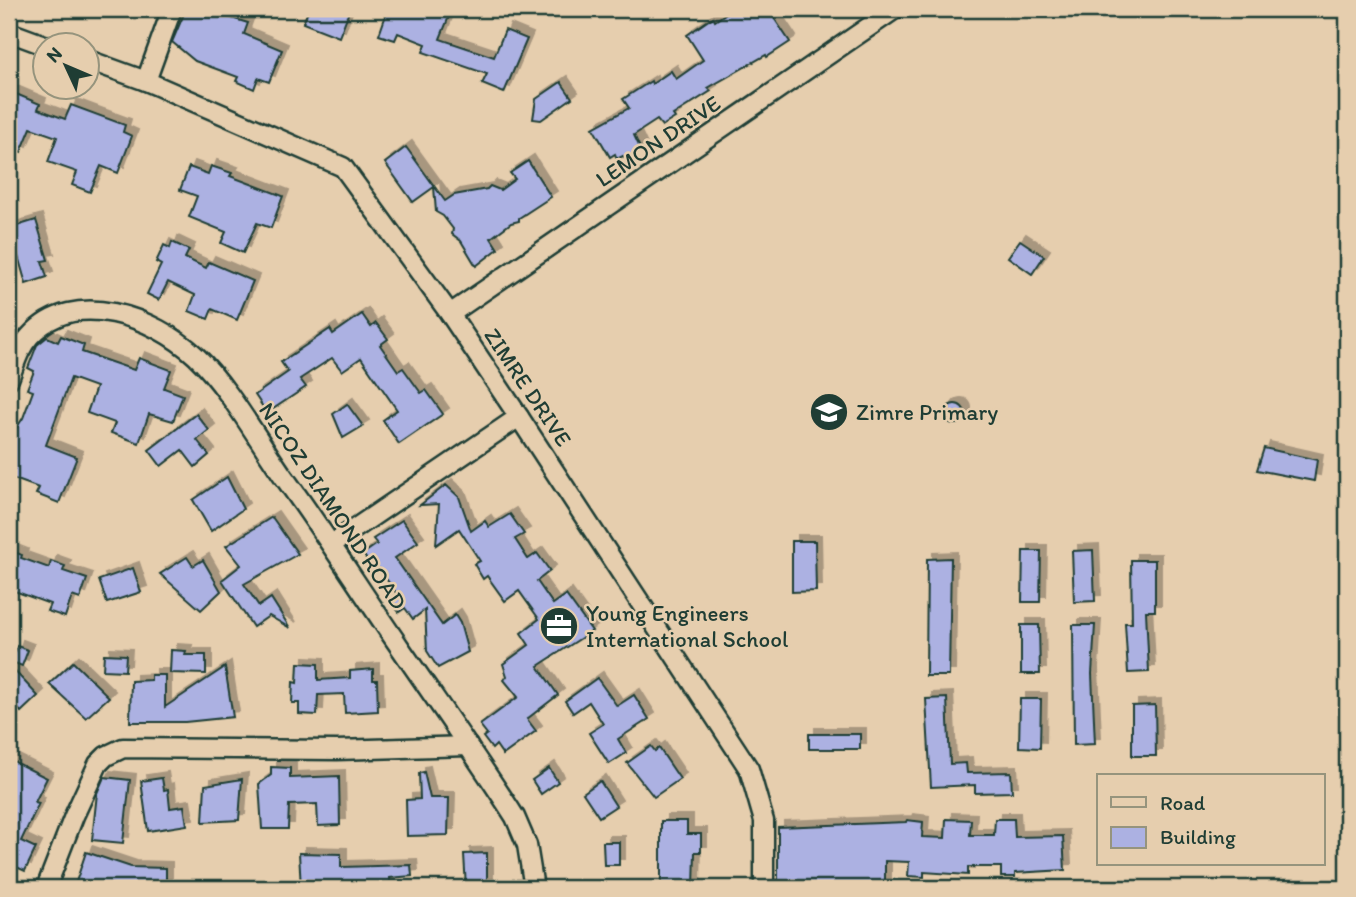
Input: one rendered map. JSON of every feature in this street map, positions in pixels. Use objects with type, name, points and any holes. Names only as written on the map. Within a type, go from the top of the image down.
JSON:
[{"type":"street","points":[[146,81],[172,9]]},
{"type":"street","name":"LEMON DRIVE","points":[[450,314],[895,9]]},
{"type":"street","points":[[9,32],[32,40]]},
{"type":"street","name":"ZIMRE DRIVE","points":[[102,65],[146,81],[343,167],[450,314],[750,769],[764,821],[764,888]]},
{"type":"street","name":"NICOZ DIAMOND ROAD","points":[[9,379],[22,346],[29,336],[44,323],[61,314],[81,309],[108,311],[151,327],[172,338],[196,356],[220,385],[332,544],[516,817],[527,845],[534,888]]},
{"type":"street","points":[[332,544],[519,417]]},
{"type":"street","points":[[46,888],[98,764],[115,750],[137,747],[337,750],[468,746]]},
{"type":"building","points":[[186,9],[202,9],[248,23],[244,34],[282,50],[269,82],[258,78],[254,89],[236,81],[238,77],[195,61],[172,42]]},
{"type":"building","points":[[309,9],[350,9],[339,37],[303,23]]},
{"type":"building","points":[[388,9],[452,9],[440,39],[494,57],[505,30],[527,39],[504,93],[482,84],[487,74],[423,52],[426,44],[398,33],[395,40],[379,35]]},
{"type":"building","points":[[732,9],[768,9],[790,42],[708,88],[711,91],[673,115],[675,118],[662,126],[657,120],[634,135],[641,150],[626,158],[623,156],[617,159],[615,154],[610,157],[593,128],[629,108],[623,99],[651,81],[652,84],[671,71],[676,79],[703,60],[687,35],[713,17],[715,21]]},
{"type":"building","points":[[561,82],[572,98],[541,120],[533,119],[536,99]]},
{"type":"building","points":[[9,91],[40,104],[38,109],[65,119],[71,105],[125,125],[123,132],[132,136],[118,173],[101,166],[90,192],[72,185],[77,172],[48,162],[57,137],[31,128],[21,152],[9,147]]},
{"type":"building","points":[[406,147],[445,201],[454,195],[487,189],[490,186],[500,190],[515,179],[510,173],[528,161],[551,197],[491,238],[498,249],[476,266],[461,241],[452,234],[453,229],[443,216],[436,212],[434,187],[413,202],[385,163]]},
{"type":"building","points":[[211,166],[283,196],[271,228],[257,223],[243,253],[221,243],[226,232],[189,217],[197,196],[180,190],[189,167],[208,174]]},
{"type":"building","points":[[36,220],[48,260],[42,261],[47,277],[26,284],[10,228]]},
{"type":"building","points":[[1020,240],[1044,256],[1032,274],[1008,257]]},
{"type":"building","points":[[172,242],[189,250],[185,258],[206,268],[209,262],[253,281],[237,320],[212,309],[208,319],[189,311],[195,295],[168,282],[159,300],[147,294],[161,265],[156,262],[164,245],[170,248]]},
{"type":"building","points":[[362,314],[371,327],[376,323],[388,339],[380,345],[398,371],[403,368],[421,393],[426,390],[443,414],[399,444],[383,420],[397,410],[361,358],[342,371],[332,358],[300,379],[306,387],[267,413],[255,395],[288,372],[281,362],[330,329],[333,334]]},
{"type":"building","points":[[61,336],[84,345],[82,352],[134,370],[139,358],[171,370],[164,388],[183,395],[173,421],[149,414],[139,443],[111,433],[115,423],[87,413],[96,387],[71,378],[46,445],[77,457],[59,503],[36,494],[39,488],[9,477],[9,439],[23,418],[33,391],[27,389],[34,371],[28,368],[37,345],[47,337],[58,342]]},
{"type":"building","points":[[347,404],[363,426],[343,438],[333,414]]},
{"type":"building","points":[[955,404],[962,407],[965,414],[962,421],[955,424],[948,421],[945,414],[948,407]]},
{"type":"building","points":[[196,414],[209,430],[197,440],[209,455],[195,467],[182,450],[161,466],[149,450]]},
{"type":"building","points":[[1264,448],[1317,460],[1314,481],[1257,470]]},
{"type":"building","points":[[227,477],[243,509],[211,531],[193,500]]},
{"type":"building","points":[[446,485],[459,497],[471,531],[485,521],[489,527],[510,514],[524,534],[515,539],[528,559],[537,553],[550,571],[537,581],[553,604],[566,595],[592,631],[538,666],[558,695],[527,719],[536,731],[503,755],[496,745],[492,749],[483,737],[487,734],[480,725],[518,697],[504,680],[507,676],[503,664],[529,645],[521,633],[539,619],[519,591],[505,601],[487,576],[483,579],[474,564],[480,561],[459,529],[436,545],[439,504],[420,505]]},
{"type":"building","points":[[272,517],[298,554],[244,584],[259,606],[271,598],[290,628],[269,616],[253,627],[222,580],[241,565],[226,546]]},
{"type":"building","points":[[402,520],[418,542],[395,558],[442,625],[455,615],[468,652],[438,668],[427,651],[425,610],[413,619],[405,608],[399,612],[390,599],[397,594],[379,569],[375,572],[363,554],[377,544],[373,539]]},
{"type":"building","points":[[792,541],[815,541],[816,591],[792,592]]},
{"type":"building","points":[[9,550],[22,555],[21,558],[49,568],[51,561],[65,566],[63,571],[87,579],[80,599],[72,596],[65,617],[47,611],[50,604],[9,589]]},
{"type":"building","points":[[1093,550],[1095,601],[1074,602],[1072,551]]},
{"type":"building","points":[[1023,551],[1041,551],[1040,602],[1022,602]]},
{"type":"building","points":[[187,557],[193,566],[203,560],[221,591],[201,610],[160,574]]},
{"type":"building","points":[[951,558],[949,676],[926,676],[927,559]]},
{"type":"building","points":[[1131,560],[1155,560],[1155,611],[1146,611],[1149,672],[1128,673],[1125,623],[1132,623]]},
{"type":"building","points":[[133,568],[141,592],[107,603],[99,580]]},
{"type":"building","points":[[1021,625],[1039,625],[1040,674],[1021,674]]},
{"type":"building","points":[[1073,625],[1095,625],[1092,674],[1095,744],[1074,745]]},
{"type":"building","points":[[17,646],[28,650],[22,666],[12,662]]},
{"type":"building","points":[[171,650],[186,651],[185,655],[206,655],[206,674],[170,673]]},
{"type":"building","points":[[104,654],[126,655],[125,671],[103,670]]},
{"type":"building","points":[[73,662],[109,697],[86,718],[49,684]]},
{"type":"building","points":[[298,663],[318,664],[318,680],[350,678],[350,671],[373,669],[373,680],[377,680],[378,711],[345,713],[344,694],[318,695],[317,715],[299,714],[299,703],[292,703],[293,682],[297,683]]},
{"type":"building","points":[[9,665],[38,696],[21,712],[9,699]]},
{"type":"building","points":[[225,667],[233,717],[185,722],[130,722],[131,681],[151,680],[151,675],[165,675],[165,707]]},
{"type":"building","points":[[597,678],[617,706],[634,695],[649,719],[618,739],[626,753],[609,764],[589,733],[603,724],[589,702],[573,713],[565,701]]},
{"type":"building","points":[[947,698],[950,764],[966,763],[967,773],[1011,772],[1012,792],[975,793],[975,785],[931,787],[926,699]]},
{"type":"building","points":[[1020,699],[1041,699],[1040,748],[1019,747]]},
{"type":"building","points":[[1155,705],[1156,756],[1132,756],[1132,706]]},
{"type":"building","points":[[809,734],[860,734],[860,749],[809,749]]},
{"type":"building","points":[[651,746],[655,751],[659,748],[680,779],[654,797],[627,763]]},
{"type":"building","points":[[9,759],[47,778],[35,802],[39,803],[21,841],[36,848],[25,871],[10,864],[9,867]]},
{"type":"building","points":[[271,767],[290,768],[290,778],[339,776],[340,825],[318,826],[317,804],[289,805],[288,829],[262,829],[259,784],[271,775]]},
{"type":"building","points":[[549,768],[558,782],[541,794],[532,780]]},
{"type":"building","points":[[424,772],[430,798],[449,798],[448,835],[407,836],[406,800],[420,799],[419,773]]},
{"type":"building","points":[[104,777],[130,780],[123,843],[92,840],[97,793]]},
{"type":"building","points":[[162,778],[164,790],[168,789],[170,808],[184,806],[187,825],[148,831],[141,781]]},
{"type":"building","points":[[242,779],[239,820],[203,822],[205,785]]},
{"type":"building","points":[[600,781],[616,806],[599,817],[583,793]]},
{"type":"building","points":[[946,819],[971,820],[970,835],[994,835],[995,819],[1014,819],[1015,837],[1063,836],[1065,870],[1015,873],[1015,877],[1001,877],[1001,867],[968,867],[968,875],[924,872],[924,877],[908,876],[909,862],[885,861],[885,888],[778,888],[778,827],[907,820],[923,822],[922,837],[945,838]]},
{"type":"building","points":[[661,821],[687,821],[687,834],[701,834],[701,852],[695,852],[694,888],[661,888]]},
{"type":"building","points":[[603,842],[619,842],[619,865],[604,865]]},
{"type":"building","points":[[86,852],[131,867],[166,868],[166,888],[124,888],[110,884],[108,888],[74,888]]},
{"type":"building","points":[[299,853],[341,854],[341,867],[411,865],[412,876],[390,878],[390,888],[301,888]]},
{"type":"building","points":[[487,853],[487,888],[466,888],[464,854]]},
{"type":"place","name":"Zimre Primary","points":[[829,412]]},
{"type":"place","name":"Young Engineers International School","points":[[559,626]]}]
